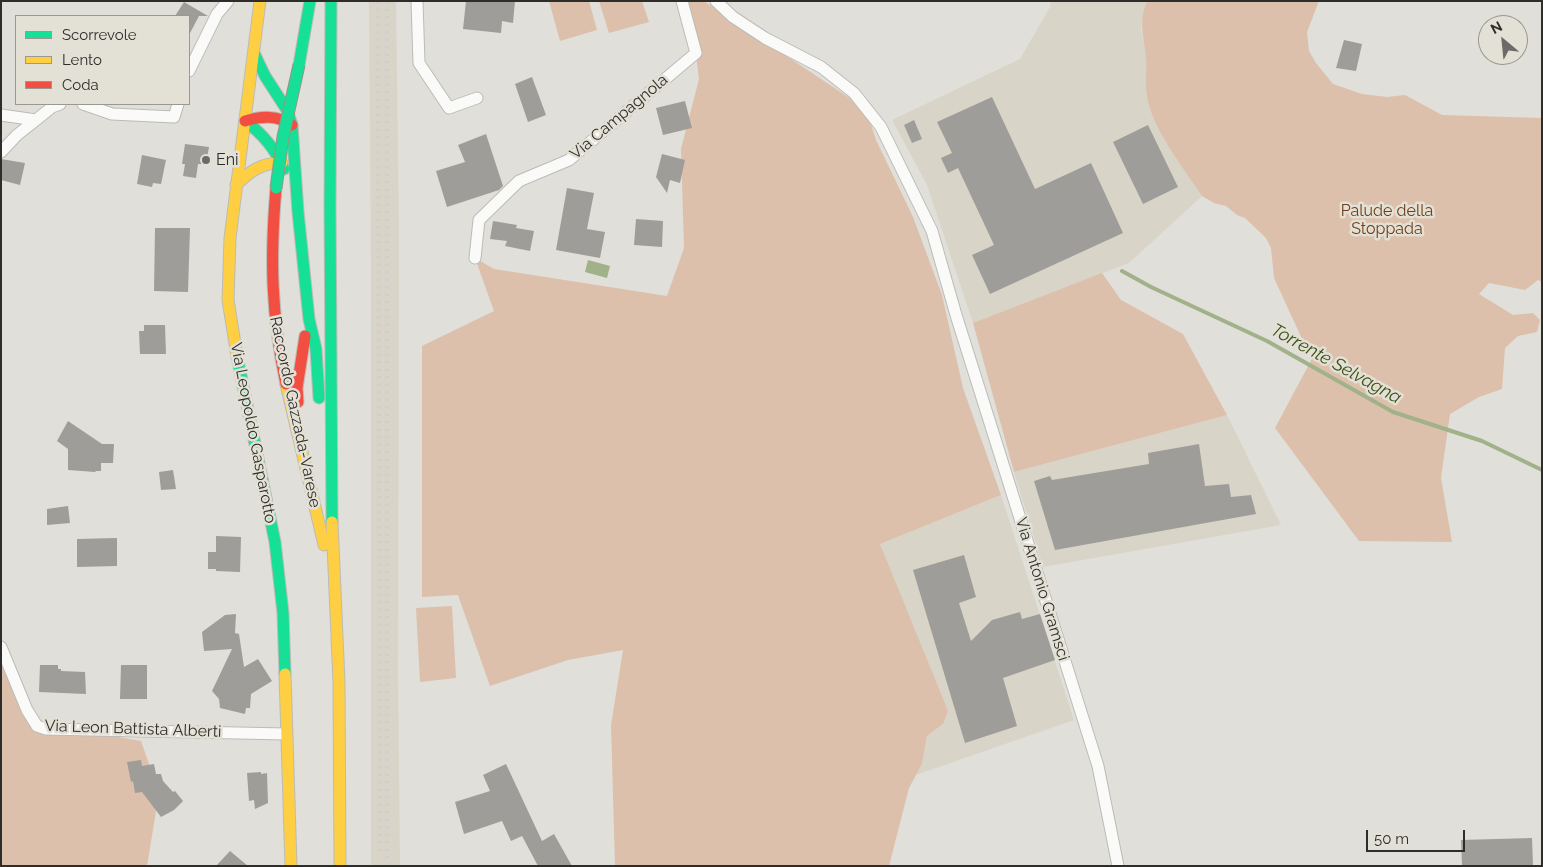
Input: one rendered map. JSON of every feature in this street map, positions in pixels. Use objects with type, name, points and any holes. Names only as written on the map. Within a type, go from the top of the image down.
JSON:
[{"type":"main road","name":"Via Leopoldo Gasparotto","points":[[260,1],[230,238],[228,300],[240,378],[275,542],[283,613],[291,866]]},
{"type":"main road","name":"Raccordo Gazzada-Varese","points":[[310,1],[283,137],[276,188],[272,245],[272,292],[275,325],[300,446],[334,585]]},
{"type":"main road","name":"Raccordo Gazzada-Varese","points":[[330,1],[332,505],[339,682],[340,866]]},
{"type":"main road","points":[[254,53],[265,76],[287,110],[292,125],[298,212],[309,319],[316,349],[324,456],[332,505]]},
{"type":"main road","points":[[245,121],[265,116],[277,117],[284,119],[292,125]]},
{"type":"main road","points":[[245,121],[273,146],[282,163],[298,212]]},
{"type":"main road","points":[[236,185],[249,173],[264,164],[282,163]]},
{"type":"main road","points":[[309,319],[306,327],[297,388],[320,529]]},
{"type":"street","points":[[190,69],[217,14],[228,1]]},
{"type":"street","points":[[417,1],[419,63],[449,108],[477,98]]},
{"type":"street","name":"Via Campagnola","points":[[475,258],[479,220],[519,180],[569,160],[696,53],[682,1]]},
{"type":"street","name":"Via Antonio Gramsci","points":[[716,1],[733,17],[757,33],[821,67],[854,93],[881,127],[932,231],[956,315],[1098,766],[1118,866]]},
{"type":"street","points":[[1,152],[17,135],[52,107],[57,105]]},
{"type":"street","points":[[85,105],[112,114],[174,117],[178,105]]},
{"type":"street","points":[[1,115],[36,120]]},
{"type":"street","name":"Via Leon Battista Alberti","points":[[1,648],[27,710],[37,726],[46,730],[286,734]]},
{"type":"shaded area","points":[[369,1],[396,1],[399,234],[398,674],[400,866],[371,866]]},
{"type":"shaded area","points":[[1051,1],[1147,1],[1141,28],[1147,76],[1165,140],[1202,196],[1129,263],[973,323],[927,185],[892,120],[1020,59],[1050,7]]},
{"type":"shaded area","points":[[588,260],[610,266],[607,278],[585,272]]},
{"type":"shaded area","points":[[1227,415],[1281,525],[1043,567],[1014,472]]},
{"type":"shaded area","points":[[1001,495],[1074,720],[916,775],[922,764],[927,736],[943,724],[880,544]]},
{"type":"green space","points":[[549,1],[589,1],[597,30],[560,41]]},
{"type":"green space","points":[[599,1],[642,1],[649,22],[609,33]]},
{"type":"green space","points":[[684,1],[704,1],[866,109],[876,140],[913,217],[942,295],[963,388],[1001,495],[880,544],[948,711],[943,724],[927,736],[922,764],[909,788],[889,866],[615,866],[611,725],[623,650],[568,660],[490,686],[458,595],[422,597],[422,346],[494,311],[475,258],[494,269],[667,296],[684,248],[681,149],[699,79],[692,22]]},
{"type":"green space","name":"Palude della Stoppada","points":[[1147,1],[1319,1],[1307,32],[1309,51],[1333,84],[1362,94],[1387,97],[1405,95],[1442,115],[1542,118],[1542,282],[1538,280],[1525,290],[1489,283],[1479,294],[1513,315],[1533,313],[1540,320],[1537,332],[1518,336],[1505,348],[1502,389],[1479,397],[1450,414],[1441,478],[1452,542],[1359,541],[1275,428],[1314,355],[1303,341],[1274,278],[1271,248],[1266,238],[1245,218],[1237,215],[1226,206],[1214,203],[1202,196],[1170,148],[1155,121],[1146,91],[1146,58],[1142,22]]},
{"type":"green space","points":[[1102,273],[1121,300],[1183,334],[1227,415],[1014,472],[973,323]]},
{"type":"green space","points":[[1,606],[3,669],[26,711],[45,724],[141,741],[159,793],[147,866],[1,866]]},
{"type":"green space","points":[[452,606],[456,678],[420,682],[416,608]]},
{"type":"building","points":[[466,1],[515,1],[513,23],[502,21],[501,33],[463,29]]},
{"type":"building","points":[[184,2],[208,16],[199,16],[190,33],[190,15],[176,15]]},
{"type":"building","points":[[1344,40],[1362,44],[1356,71],[1336,68]]},
{"type":"building","points":[[532,77],[546,115],[528,122],[515,84]]},
{"type":"building","points":[[992,97],[1035,189],[1091,163],[1123,233],[990,294],[972,255],[994,245],[958,168],[948,173],[941,158],[952,153],[937,122]]},
{"type":"building","points":[[685,101],[692,128],[663,135],[656,108]]},
{"type":"building","points":[[914,120],[922,139],[912,143],[904,125]]},
{"type":"building","points":[[1148,125],[1178,187],[1143,204],[1113,142]]},
{"type":"building","points":[[486,134],[503,186],[499,190],[447,207],[436,171],[465,162],[458,145]]},
{"type":"building","points":[[185,144],[209,147],[206,164],[198,164],[196,178],[183,176],[185,164],[182,164]]},
{"type":"building","points":[[662,154],[685,160],[680,183],[670,180],[667,193],[656,177]]},
{"type":"building","points":[[142,155],[166,160],[161,184],[153,183],[152,187],[137,184]]},
{"type":"building","points":[[1,159],[25,163],[20,185],[1,180]]},
{"type":"building","points":[[567,188],[594,193],[587,229],[605,232],[600,258],[556,250]]},
{"type":"building","points":[[636,219],[663,221],[662,247],[634,245]]},
{"type":"building","points":[[493,221],[517,225],[516,228],[534,231],[530,251],[505,246],[507,241],[490,239]]},
{"type":"building","points":[[155,228],[190,228],[188,292],[154,291]]},
{"type":"building","points":[[144,325],[165,325],[166,354],[140,354],[139,331],[144,331]]},
{"type":"building","points":[[68,421],[102,444],[114,444],[113,463],[101,463],[101,471],[95,472],[68,470],[68,449],[57,441]]},
{"type":"building","points":[[1199,444],[1205,486],[1229,484],[1231,497],[1251,495],[1256,514],[1055,550],[1034,481],[1050,476],[1052,480],[1149,464],[1148,453]]},
{"type":"building","points":[[173,470],[176,489],[161,490],[159,472]]},
{"type":"building","points":[[68,506],[70,523],[47,525],[47,509]]},
{"type":"building","points":[[216,536],[241,537],[240,572],[208,569],[208,552],[216,552]]},
{"type":"building","points":[[117,538],[117,566],[77,567],[77,539]]},
{"type":"building","points":[[964,555],[976,597],[959,603],[971,641],[992,620],[1020,612],[1022,619],[1040,614],[1055,660],[1003,678],[1017,726],[965,743],[913,570]]},
{"type":"building","points":[[236,614],[235,633],[239,634],[244,667],[258,659],[272,681],[251,694],[250,708],[246,708],[245,714],[220,708],[219,699],[212,691],[232,649],[204,651],[202,632],[225,615]]},
{"type":"building","points":[[40,665],[58,665],[58,669],[61,669],[61,671],[85,672],[86,694],[39,692]]},
{"type":"building","points":[[121,665],[147,665],[147,699],[120,699]]},
{"type":"building","points":[[141,760],[142,766],[154,764],[156,774],[161,774],[163,781],[183,801],[174,810],[161,817],[142,792],[135,793],[133,781],[131,782],[127,762]]},
{"type":"building","points":[[506,764],[542,841],[554,834],[572,866],[538,866],[522,836],[511,841],[502,821],[464,834],[455,802],[490,791],[483,775]]},
{"type":"building","points":[[261,772],[261,774],[267,773],[268,803],[255,809],[254,800],[249,801],[247,773]]},
{"type":"building","points":[[1532,838],[1533,866],[1462,866],[1461,840]]},
{"type":"building","points":[[230,851],[248,866],[216,866]]},
{"type":"waterway","name":"Torrente Selvagna","points":[[1122,271],[1151,287],[1267,341],[1393,412],[1482,441],[1542,470]]},
{"type":"railway","points":[[378,1],[380,856]]},
{"type":"railway","points":[[387,1],[387,866]]},
{"type":"traffic: fast","points":[[299,65],[310,1]]},
{"type":"traffic: fast","points":[[331,1],[332,522]]},
{"type":"traffic: fast","points":[[254,53],[265,76],[287,110],[292,125],[298,212],[309,319],[316,349],[319,398]]},
{"type":"traffic: fast","points":[[276,188],[283,137],[299,65]]},
{"type":"traffic: fast","points":[[245,121],[268,142],[277,154],[284,169]]},
{"type":"traffic: fast","points":[[237,356],[275,542],[283,613],[285,674]]},
{"type":"traffic: slow","points":[[237,356],[228,300],[230,238],[260,1]]},
{"type":"traffic: slow","points":[[236,185],[262,166],[282,163]]},
{"type":"traffic: slow","points":[[286,384],[324,545]]},
{"type":"traffic: slow","points":[[332,522],[339,682],[340,866]]},
{"type":"traffic: slow","points":[[285,674],[291,866]]},
{"type":"traffic: jam","points":[[245,121],[269,117],[281,119],[292,125]]},
{"type":"traffic: jam","points":[[276,188],[273,286],[277,334],[286,384]]},
{"type":"traffic: jam","points":[[298,402],[297,388],[305,336]]},
{"type":"place","name":"Eni","points":[[206,160]]}]
